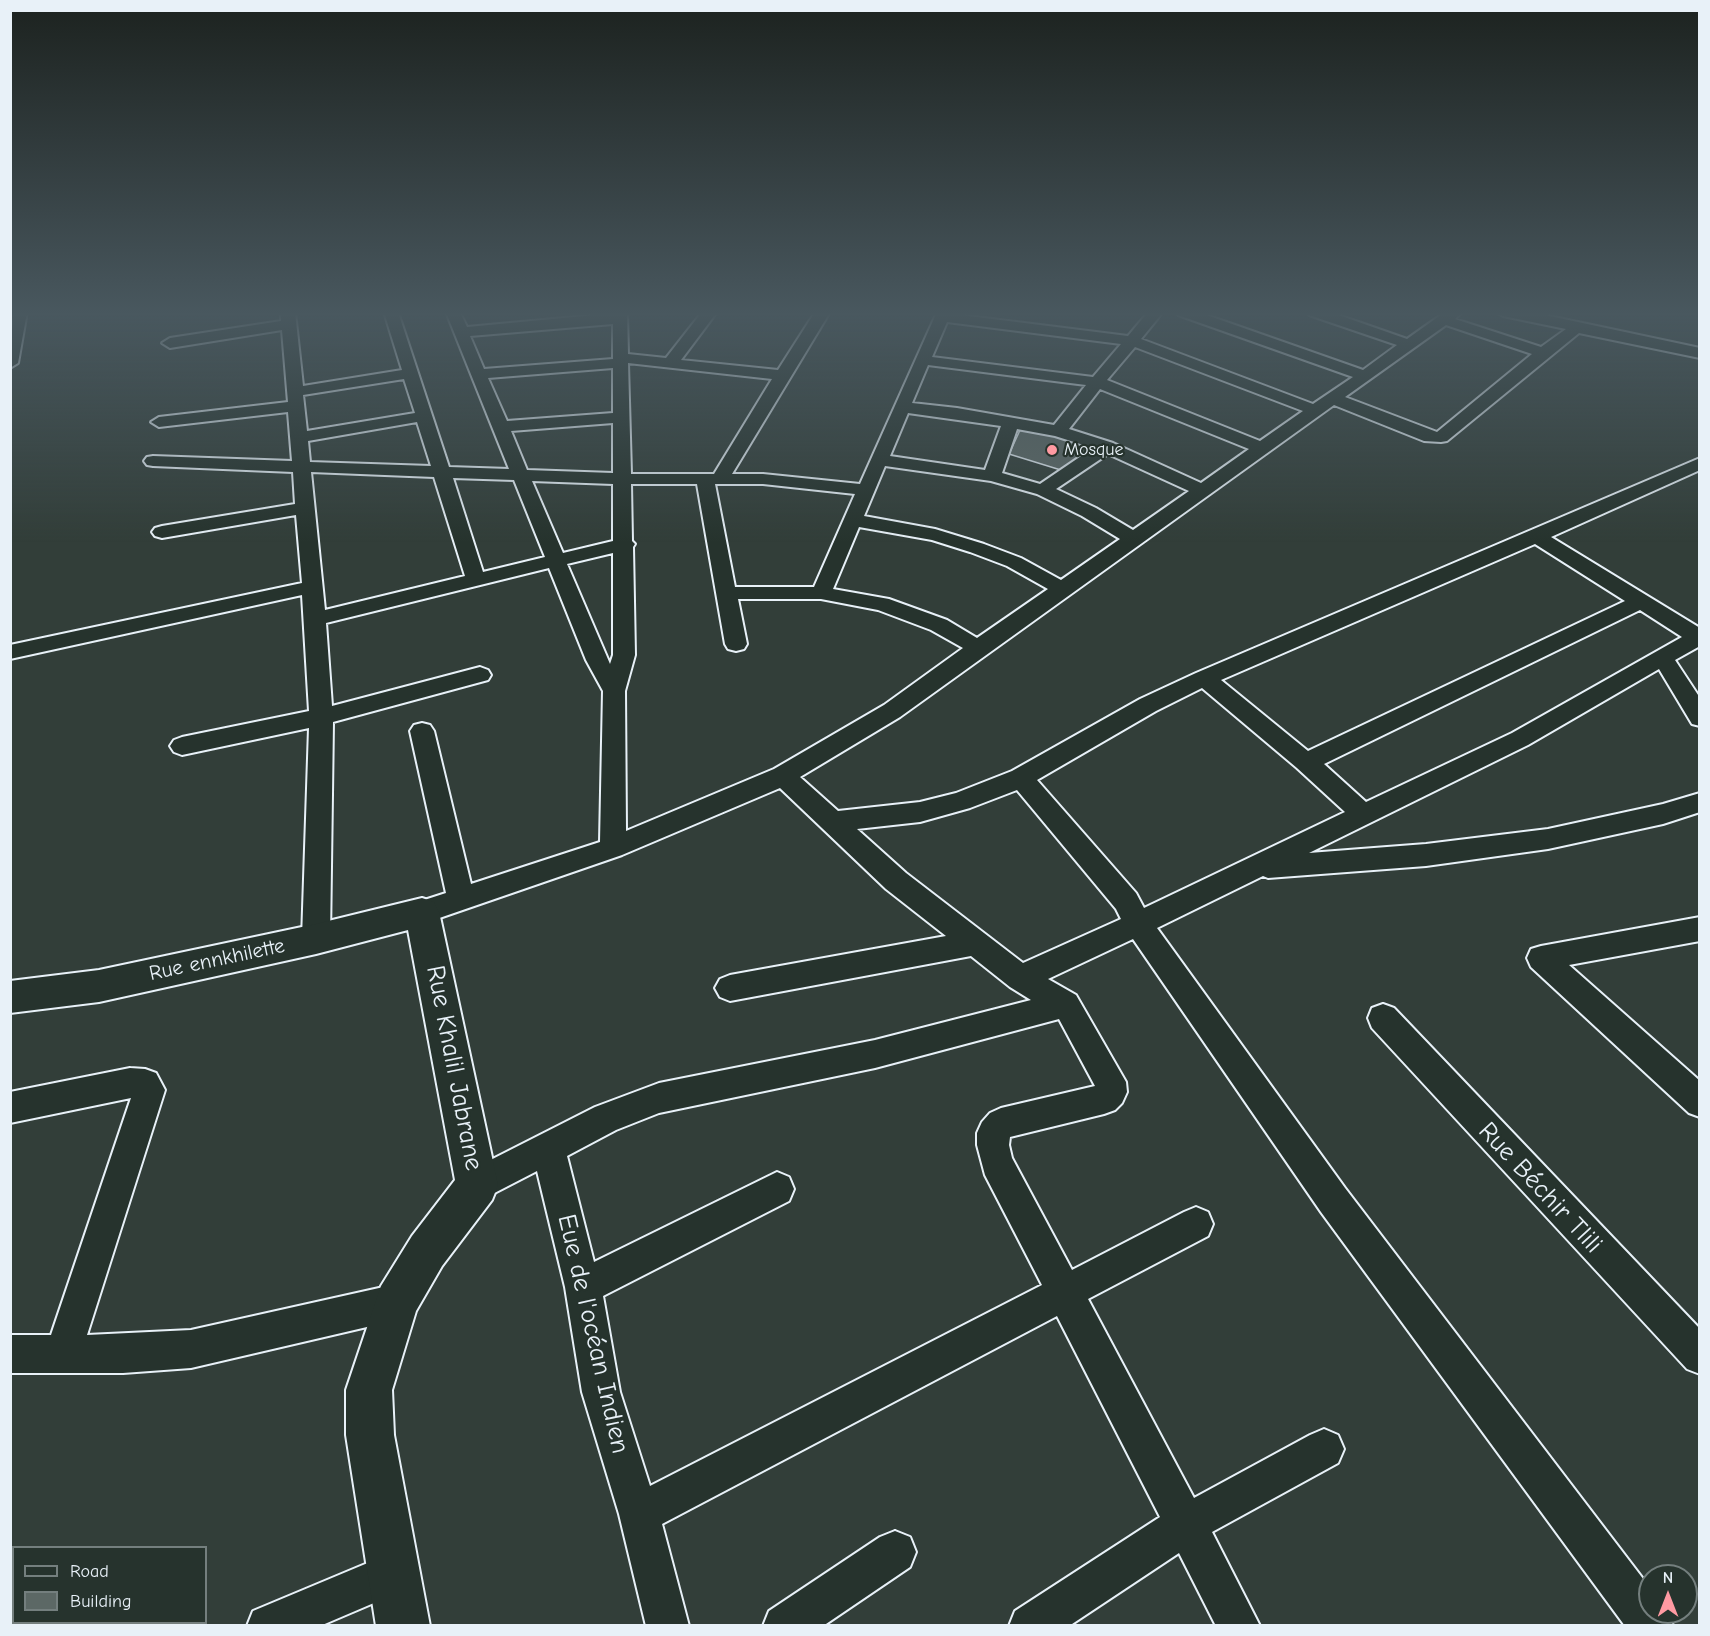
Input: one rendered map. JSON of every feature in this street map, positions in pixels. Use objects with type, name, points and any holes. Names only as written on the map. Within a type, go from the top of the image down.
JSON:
[{"type":"street","points":[[295,388],[321,717],[316,939]]},
{"type":"street","points":[[159,423],[344,388]]},
{"type":"street","points":[[416,388],[476,580]]},
{"type":"street","points":[[484,388],[597,660],[614,691]]},
{"type":"street","points":[[614,848],[614,691],[624,655],[625,544],[621,388]]},
{"type":"street","points":[[736,644],[727,593],[713,478],[773,388]]},
{"type":"street","points":[[821,592],[910,388]]},
{"type":"street","points":[[1058,431],[1091,388]]},
{"type":"street","points":[[1112,388],[1263,448]]},
{"type":"street","points":[[1257,388],[1317,411]]},
{"type":"street","points":[[422,731],[442,905],[614,848],[783,776],[892,711],[978,648],[1349,388]]},
{"type":"street","points":[[1334,399],[1430,436],[1441,437],[1500,388]]},
{"type":"street","points":[[902,406],[1058,431],[1107,447],[1202,490]]},
{"type":"street","points":[[299,437],[424,416]]},
{"type":"street","points":[[501,427],[622,417]]},
{"type":"street","points":[[992,476],[1010,423]]},
{"type":"street","points":[[1043,490],[1107,447]]},
{"type":"street","points":[[880,460],[992,476],[1043,490],[1089,512],[1134,539]]},
{"type":"street","points":[[153,461],[522,476],[792,481],[866,490]]},
{"type":"street","points":[[831,822],[921,812],[960,801],[1021,778],[1148,705],[1204,678],[1700,463]]},
{"type":"street","points":[[162,532],[305,508]]},
{"type":"street","points":[[852,520],[935,535],[977,548],[1014,562],[1063,589]]},
{"type":"street","points":[[1020,978],[1138,924],[1520,739],[1695,639],[1641,601],[1536,536]]},
{"type":"street","points":[[314,620],[625,544]]},
{"type":"street","points":[[10,652],[312,586]]},
{"type":"street","points":[[727,593],[821,592],[882,604],[939,625],[978,648]]},
{"type":"street","points":[[1306,762],[1641,601]]},
{"type":"street","points":[[1663,658],[1700,718]]},
{"type":"street","points":[[182,746],[321,717],[480,675]]},
{"type":"street","points":[[1204,678],[1306,762],[1364,815]]},
{"type":"street","points":[[783,776],[896,881],[1020,978],[1066,1004],[1110,1082],[1111,1092],[1104,1099],[1001,1125],[993,1133],[997,1163],[1239,1626]]},
{"type":"street","points":[[1021,778],[1126,901],[1138,924],[1333,1200],[1652,1626]]},
{"type":"street","points":[[1254,868],[1426,855],[1548,839],[1663,814],[1700,802]]},
{"type":"street","name":"Rue ennkhilette","points":[[10,997],[99,986],[316,939],[442,905]]},
{"type":"street","name":"Rue Khalil Jabrane","points":[[403,1626],[370,1435],[369,1390],[397,1302],[427,1251],[477,1185],[442,905]]},
{"type":"street","points":[[1698,930],[1541,958],[1700,1102]]},
{"type":"street","points":[[730,988],[974,943]]},
{"type":"street","points":[[477,1185],[606,1118],[659,1098],[875,1054],[1066,1004]]},
{"type":"street","name":"Rue Béchir Tlili","points":[[1383,1018],[1700,1356]]},
{"type":"street","points":[[10,1108],[130,1083],[146,1084],[149,1090],[63,1354]]},
{"type":"street","name":"Eue de l'océan Indien","points":[[548,1147],[583,1287],[602,1392],[639,1514],[668,1626]]},
{"type":"street","points":[[583,1287],[777,1189]]},
{"type":"street","points":[[639,1514],[1196,1224]]},
{"type":"street","points":[[10,1354],[123,1354],[191,1349],[397,1302]]},
{"type":"street","points":[[1030,1626],[1187,1524],[1324,1449]]},
{"type":"street","points":[[784,1626],[895,1552]]},
{"type":"street","points":[[268,1626],[394,1573]]},
{"type":"building","name":"Mosque","points":[[1021,428],[1098,445],[1064,471],[1009,454]]},
{"type":"place","name":"Mosque","points":[[1052,450]]}]
